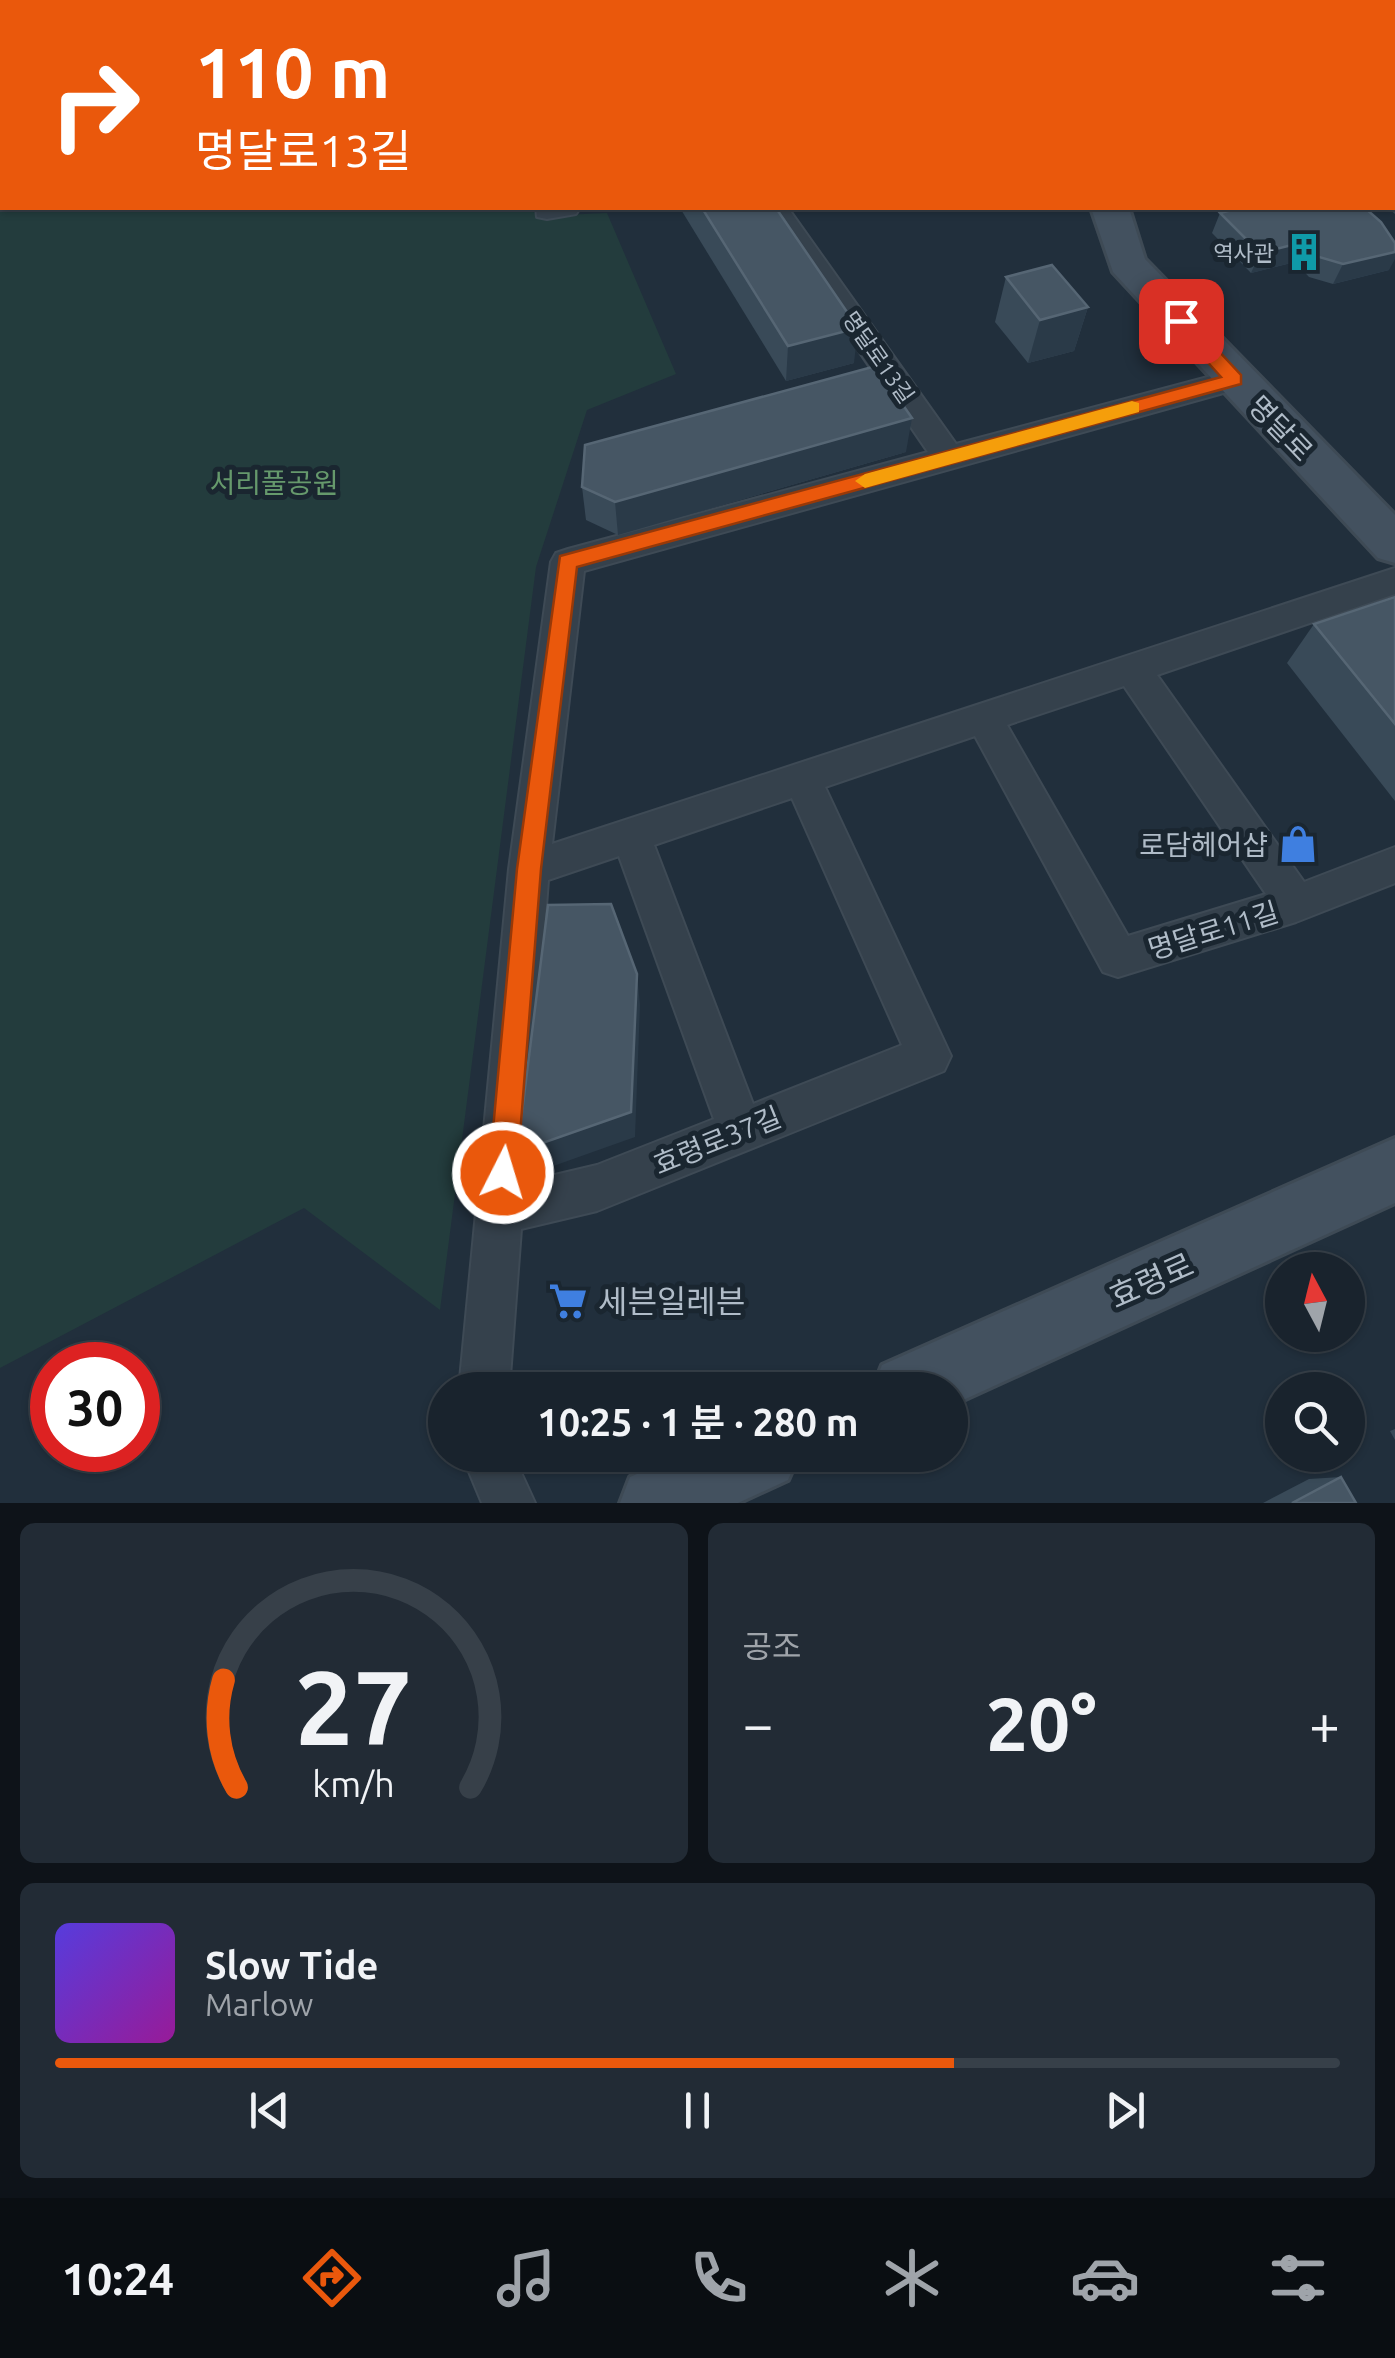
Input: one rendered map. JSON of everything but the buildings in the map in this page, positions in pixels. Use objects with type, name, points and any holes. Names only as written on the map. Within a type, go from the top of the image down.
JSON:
[{"type":"main road","name":"명달로","points":[[1111,210],[1127,263],[1395,546]]},
{"type":"main road","name":"효령로","points":[[947,1372],[1395,1170]]},
{"type":"main road","points":[[656,1503],[725,1472]]},
{"type":"street","name":"명달로13길","points":[[776,210],[948,458]]},
{"type":"street","points":[[486,1372],[529,869],[568,562],[1234,380]]},
{"type":"street","points":[[529,869],[1395,581]]},
{"type":"street","name":"명달로11길","points":[[984,718],[1118,958],[1296,904],[1132,668]]},
{"type":"street","name":"효령로37길","points":[[500,1211],[597,1188],[929,1056],[802,779]]},
{"type":"street","points":[[631,835],[741,1130]]},
{"type":"street","points":[[1296,904],[1395,865]]},
{"type":"street","points":[[495,1472],[509,1503]]},
{"type":"green space","name":"서리풀공원","points":[[0,210],[531,210],[539,216],[607,213],[676,374],[587,410],[536,567],[440,1310],[304,1208],[49,1342],[30,1342],[30,1352],[0,1368]]},
{"type":"slow traffic","points":[[865,481],[1132,408]]},
{"type":"place","name":"역사관","points":[[1304,252]]},
{"type":"place","name":"로담헤어샵","points":[[1298,844]]},
{"type":"place","name":"세븐일레븐","points":[[568,1301]]},
{"type":"route","points":[[503,1173],[529,869],[568,562],[1234,380],[1181,321]]}]
